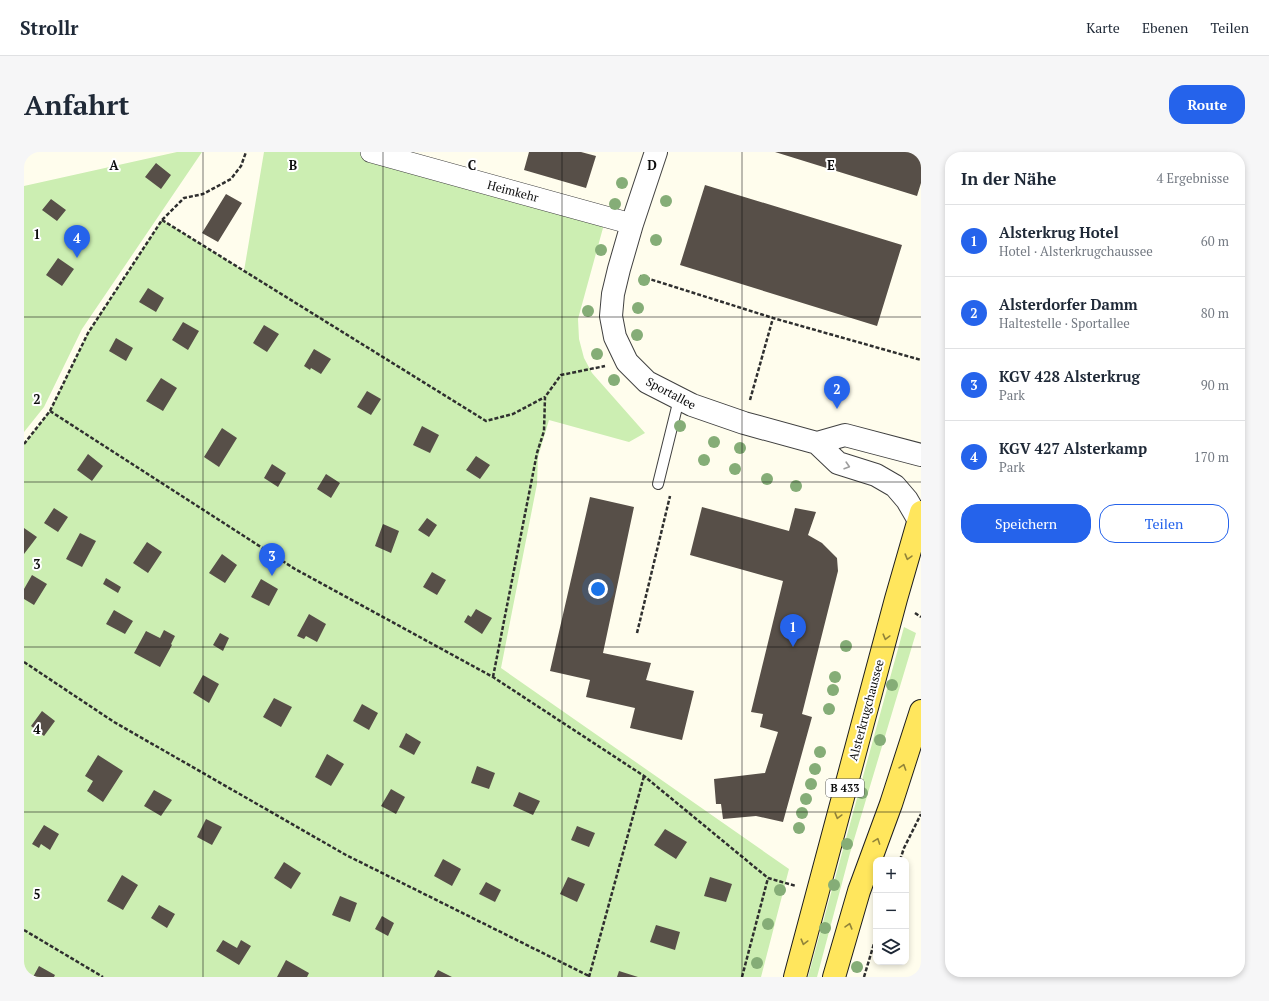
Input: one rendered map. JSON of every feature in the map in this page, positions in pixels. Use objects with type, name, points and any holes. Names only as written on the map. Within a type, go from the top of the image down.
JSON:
[{"type":"main road","name":"Alsterkrugchaussee","points":[[795,977],[894,607],[920,519]]},
{"type":"main road","points":[[834,977],[858,891],[891,804],[920,717]]},
{"type":"street","name":"Heimkehr","points":[[371,152],[632,224]]},
{"type":"street","name":"Sportallee","points":[[656,152],[632,224],[613,294],[611,316],[614,337],[627,362],[647,382],[705,410],[744,423],[817,443],[838,463],[876,475],[895,486],[920,519]]},
{"type":"street","points":[[817,443],[845,435],[921,455]]},
{"type":"lane","points":[[658,484],[679,398]]},
{"type":"path","points":[[24,444],[50,411],[88,333],[162,220],[184,198],[203,194],[231,179],[241,166],[246,152]]},
{"type":"path","points":[[162,220],[486,421],[513,414],[545,397],[560,375],[627,362]]},
{"type":"path","points":[[619,269],[773,318],[921,360]]},
{"type":"path","points":[[744,423],[773,318]]},
{"type":"path","points":[[493,677],[537,453],[544,431],[545,397]]},
{"type":"path","points":[[50,411],[295,569],[493,677],[644,776],[768,878],[796,886]]},
{"type":"path","points":[[637,633],[672,489]]},
{"type":"path","points":[[24,662],[114,722],[346,854],[589,976],[644,776]]},
{"type":"path","points":[[901,857],[921,814]]},
{"type":"path","points":[[742,977],[768,878]]},
{"type":"path","points":[[24,930],[103,977]]},
{"type":"path","points":[[864,977],[873,947]]},
{"type":"green space","points":[[177,152],[202,152],[82,329],[44,407],[24,432],[24,186]]},
{"type":"green space","points":[[264,152],[373,152],[606,217],[578,319],[579,339],[584,358],[592,373],[645,433],[629,442],[549,420],[538,457],[537,484],[501,668],[789,869],[761,977],[24,977],[24,444],[50,411],[88,333],[162,220],[244,271]]},
{"type":"green space","points":[[904,627],[916,633],[850,853],[817,977],[808,977]]},
{"type":"building","points":[[529,152],[581,152],[596,156],[586,188],[524,170]]},
{"type":"building","points":[[775,152],[921,152],[921,183],[917,196]]},
{"type":"building","points":[[156,163],[171,175],[161,189],[145,177]]},
{"type":"building","points":[[705,185],[902,245],[877,326],[680,265]]},
{"type":"building","points":[[226,194],[242,203],[218,242],[202,233]]},
{"type":"building","points":[[51,199],[66,210],[57,221],[42,210]]},
{"type":"building","points":[[58,258],[74,269],[62,286],[46,275]]},
{"type":"building","points":[[148,288],[164,298],[156,312],[139,302]]},
{"type":"building","points":[[183,322],[199,331],[188,350],[172,340]]},
{"type":"building","points":[[264,325],[279,334],[267,352],[253,343]]},
{"type":"building","points":[[116,338],[133,348],[126,361],[109,351]]},
{"type":"building","points":[[314,349],[331,359],[321,374],[304,366]]},
{"type":"building","points":[[161,378],[177,388],[163,411],[146,401]]},
{"type":"building","points":[[367,391],[381,399],[371,415],[357,407]]},
{"type":"building","points":[[422,426],[439,435],[430,453],[413,445]]},
{"type":"building","points":[[222,428],[237,438],[219,467],[204,457]]},
{"type":"building","points":[[88,454],[103,466],[92,481],[77,470]]},
{"type":"building","points":[[476,456],[490,465],[480,479],[466,470]]},
{"type":"building","points":[[272,464],[286,473],[278,487],[264,478]]},
{"type":"building","points":[[326,474],[340,483],[331,498],[317,489]]},
{"type":"building","points":[[590,497],[634,507],[603,653],[651,663],[646,680],[694,691],[682,740],[630,728],[635,708],[586,697],[590,680],[550,671]]},
{"type":"building","points":[[702,507],[789,531],[795,508],[816,512],[808,535],[822,543],[837,558],[838,571],[802,714],[812,717],[783,822],[756,816],[723,819],[721,804],[716,804],[714,779],[765,773],[778,732],[760,727],[763,714],[751,712],[783,581],[690,555]]},
{"type":"building","points":[[54,508],[68,517],[58,532],[44,523]]},
{"type":"building","points":[[427,518],[437,525],[429,537],[418,530]]},
{"type":"building","points":[[383,524],[399,531],[391,553],[375,546]]},
{"type":"building","points":[[24,528],[37,537],[24,554]]},
{"type":"building","points":[[80,533],[96,541],[82,567],[66,559]]},
{"type":"building","points":[[147,542],[162,552],[148,573],[133,563]]},
{"type":"building","points":[[222,554],[237,565],[225,583],[209,573]]},
{"type":"building","points":[[432,572],[446,580],[437,595],[423,587]]},
{"type":"building","points":[[32,575],[47,584],[34,605],[24,599],[24,589]]},
{"type":"building","points":[[106,578],[121,587],[118,593],[103,584]]},
{"type":"building","points":[[261,579],[278,589],[269,606],[251,597]]},
{"type":"building","points":[[476,609],[492,618],[482,634],[464,622],[468,615],[471,617]]},
{"type":"building","points":[[114,610],[133,621],[125,634],[106,624]]},
{"type":"building","points":[[309,614],[326,624],[317,642],[306,636],[304,639],[297,636]]},
{"type":"building","points":[[164,630],[175,636],[171,644],[172,645],[160,667],[134,653],[146,631],[160,638]]},
{"type":"building","points":[[220,633],[229,638],[223,651],[213,645]]},
{"type":"building","points":[[203,675],[219,684],[209,703],[193,693]]},
{"type":"building","points":[[274,698],[292,707],[281,727],[263,717]]},
{"type":"building","points":[[362,704],[378,713],[369,730],[353,721]]},
{"type":"building","points":[[42,711],[55,721],[44,736],[31,726]]},
{"type":"building","points":[[406,733],[421,742],[414,755],[399,747]]},
{"type":"building","points":[[327,754],[344,764],[331,786],[315,777]]},
{"type":"building","points":[[98,755],[123,771],[103,802],[87,791],[93,781],[85,776]]},
{"type":"building","points":[[477,766],[495,773],[489,789],[471,783]]},
{"type":"building","points":[[391,789],[405,797],[396,814],[381,806]]},
{"type":"building","points":[[154,790],[172,800],[161,816],[144,806]]},
{"type":"building","points":[[519,792],[540,801],[533,815],[513,806]]},
{"type":"building","points":[[206,819],[222,827],[212,845],[197,837]]},
{"type":"building","points":[[44,825],[59,834],[50,850],[41,844],[39,848],[32,844]]},
{"type":"building","points":[[577,826],[595,833],[589,847],[571,840]]},
{"type":"building","points":[[665,829],[687,842],[676,859],[654,845]]},
{"type":"building","points":[[443,859],[461,869],[452,886],[434,876]]},
{"type":"building","points":[[284,862],[301,873],[291,889],[274,878]]},
{"type":"building","points":[[122,875],[138,885],[123,910],[107,901]]},
{"type":"building","points":[[568,877],[585,884],[577,902],[560,894]]},
{"type":"building","points":[[710,877],[732,884],[726,902],[704,896]]},
{"type":"building","points":[[486,882],[501,890],[495,902],[479,894]]},
{"type":"building","points":[[340,896],[357,903],[350,922],[332,915]]},
{"type":"building","points":[[159,905],[175,914],[167,928],[151,918]]},
{"type":"building","points":[[382,916],[394,923],[388,936],[375,929]]},
{"type":"building","points":[[656,925],[680,932],[675,950],[650,942]]},
{"type":"building","points":[[223,940],[237,948],[241,940],[251,946],[239,965],[216,951]]},
{"type":"building","points":[[286,960],[309,973],[307,977],[277,977]]},
{"type":"building","points":[[39,966],[55,975],[54,977],[33,977]]},
{"type":"building","points":[[438,970],[452,977],[434,977]]},
{"type":"building","points":[[619,971],[638,977],[617,977]]},
{"type":"place","name":"KGV 427 Alsterkamp","points":[[77,258]]},
{"type":"place","name":"Alsterdorfer Damm","points":[[837,409]]},
{"type":"place","name":"KGV 428 Alsterkrug","points":[[272,576]]},
{"type":"place","name":"Alsterkrug Hotel","points":[[793,647]]}]
